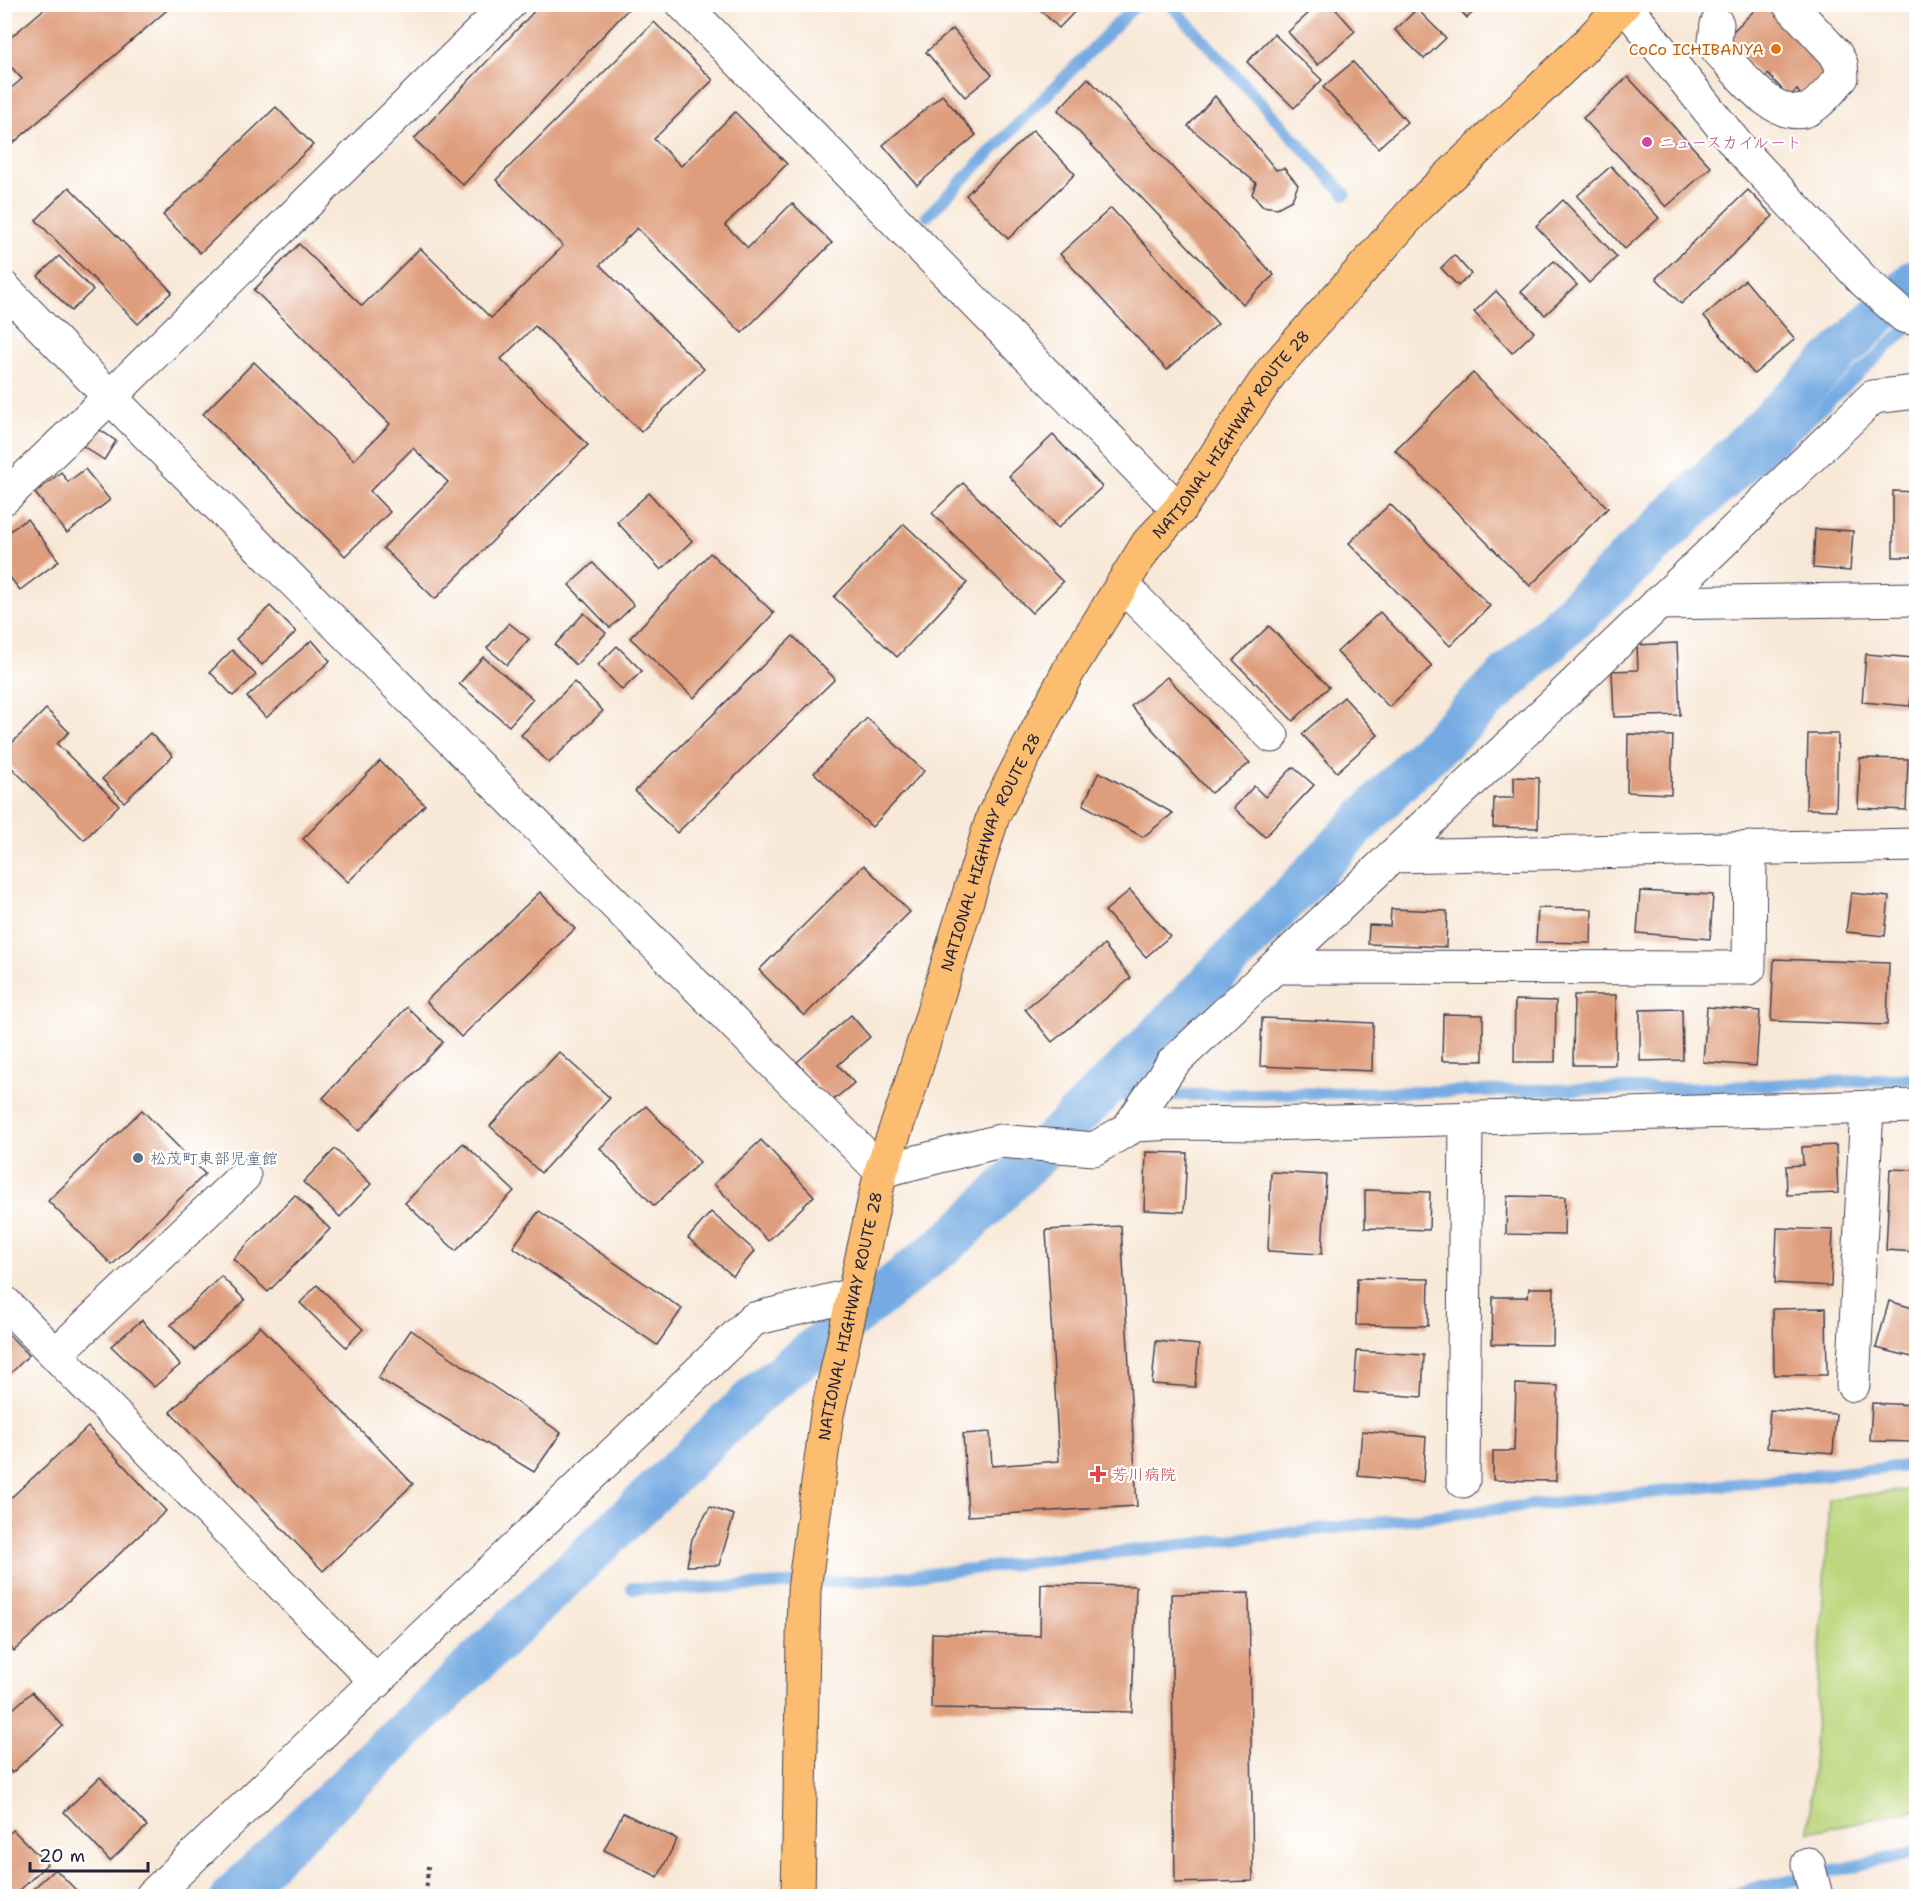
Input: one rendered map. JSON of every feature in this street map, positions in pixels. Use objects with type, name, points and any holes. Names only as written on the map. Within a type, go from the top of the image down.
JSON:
[{"type":"highway","name":"NATIONAL HIGHWAY ROUTE 28","points":[[798,1896],[804,1590],[827,1415],[881,1170],[907,1097],[993,816],[1069,670],[1148,543],[1179,510],[1272,371],[1419,205],[1581,50],[1624,4]]},
{"type":"street","points":[[4,498],[110,397],[509,4]]},
{"type":"street","points":[[683,4],[1179,510]]},
{"type":"street","points":[[1624,4],[1740,149],[1864,281],[1904,316],[1917,319]]},
{"type":"street","points":[[1717,24],[1715,41],[1717,49],[1762,96],[1775,107],[1789,111],[1805,111],[1813,107],[1842,77],[1841,64],[1835,53],[1789,4]]},
{"type":"street","points":[[4,288],[881,1170],[1000,1141],[1094,1149],[1135,1125],[1263,1124],[1917,1106]]},
{"type":"street","points":[[1128,1130],[1173,1063],[1873,397],[1917,392]]},
{"type":"street","points":[[1122,585],[1272,736]]},
{"type":"street","points":[[1658,603],[1917,599]]},
{"type":"street","points":[[1392,856],[1917,845]]},
{"type":"street","points":[[1275,967],[1749,968],[1750,848]]},
{"type":"street","points":[[1853,1385],[1867,1107]]},
{"type":"street","points":[[1463,1481],[1466,1118]]},
{"type":"street","points":[[56,1354],[244,1176]]},
{"type":"street","points":[[152,1896],[754,1319],[853,1295]]},
{"type":"street","points":[[4,1302],[377,1682]]},
{"type":"street","points":[[1808,1864],[1816,1896]]},
{"type":"path","points":[[426,1896],[428,1866]]},
{"type":"green space","points":[[1916,1489],[1916,1810],[1809,1832],[1829,1499]]},
{"type":"building","points":[[50,4],[174,4],[4,151],[4,94],[22,79],[4,59],[4,43]]},
{"type":"building","points":[[541,4],[633,4],[463,185],[414,139]]},
{"type":"building","points":[[1034,4],[1082,4],[1059,28]]},
{"type":"building","points":[[1319,4],[1331,4],[1355,31],[1318,65],[1288,32]]},
{"type":"building","points":[[1455,4],[1482,4],[1467,18]]},
{"type":"building","name":"CoCo ICHIBANYA","points":[[1761,4],[1772,4],[1826,59],[1831,71],[1803,99],[1797,90],[1789,97],[1768,74],[1763,79],[1726,38]]},
{"type":"building","points":[[1417,9],[1446,38],[1424,59],[1395,30]]},
{"type":"building","points":[[654,22],[713,80],[654,139],[681,166],[735,112],[787,164],[725,225],[748,248],[792,203],[832,243],[742,333],[637,228],[600,265],[704,369],[641,432],[535,326],[501,359],[588,445],[435,599],[383,548],[448,482],[413,448],[370,491],[390,512],[345,556],[203,414],[254,362],[354,460],[390,424],[254,290],[299,244],[362,306],[420,248],[491,318],[563,246],[496,180]]},
{"type":"building","points":[[953,29],[992,75],[965,97],[926,52]]},
{"type":"building","points":[[1274,34],[1322,80],[1294,108],[1247,62]]},
{"type":"building","points":[[1353,62],[1407,122],[1378,148],[1323,87]]},
{"type":"building","name":"ニュースカイルート","points":[[1628,77],[1711,167],[1666,207],[1583,118]]},
{"type":"building","points":[[1088,78],[1274,275],[1243,304],[1058,110]]},
{"type":"building","points":[[942,95],[976,135],[917,185],[883,145]]},
{"type":"building","points":[[1215,96],[1276,170],[1284,168],[1298,185],[1292,200],[1277,208],[1262,206],[1252,194],[1256,183],[1188,126]]},
{"type":"building","points":[[276,107],[313,145],[200,253],[163,215]]},
{"type":"building","points":[[1033,130],[1075,174],[1008,239],[966,195]]},
{"type":"building","points":[[1611,166],[1659,218],[1625,249],[1577,196]]},
{"type":"building","points":[[69,187],[172,292],[138,324],[36,220]]},
{"type":"building","points":[[1748,190],[1773,216],[1681,304],[1656,278]]},
{"type":"building","points":[[1563,200],[1617,257],[1589,283],[1536,226]]},
{"type":"building","points":[[1111,208],[1218,324],[1167,370],[1060,254]]},
{"type":"building","points":[[1454,255],[1471,274],[1458,286],[1441,268]]},
{"type":"building","points":[[59,256],[93,290],[71,311],[38,276]]},
{"type":"building","points":[[1554,261],[1577,285],[1545,315],[1521,292]]},
{"type":"building","points":[[1745,280],[1795,339],[1754,374],[1704,316]]},
{"type":"building","points":[[1496,291],[1534,332],[1512,353],[1474,312]]},
{"type":"building","points":[[1473,373],[1608,508],[1530,586],[1395,450]]},
{"type":"building","points":[[96,427],[116,441],[104,460],[83,446]]},
{"type":"building","points":[[1053,435],[1102,487],[1058,528],[1009,476]]},
{"type":"building","points":[[85,469],[110,500],[67,533],[35,493],[61,472],[68,482]]},
{"type":"building","points":[[963,483],[1063,582],[1032,613],[932,513]]},
{"type":"building","points":[[1893,491],[1916,492],[1916,557],[1893,557]]},
{"type":"building","points":[[649,493],[692,541],[661,570],[617,522]]},
{"type":"building","points":[[1390,504],[1490,606],[1450,646],[1349,543]]},
{"type":"building","points":[[27,519],[59,561],[20,590],[4,570],[4,535]]},
{"type":"building","points":[[904,524],[967,583],[897,657],[834,597]]},
{"type":"building","points":[[1815,529],[1853,531],[1850,571],[1813,568]]},
{"type":"building","points":[[710,553],[774,613],[694,698],[630,638]]},
{"type":"building","points":[[593,563],[634,605],[610,628],[569,585]]},
{"type":"building","points":[[270,606],[296,632],[262,665],[236,639]]},
{"type":"building","points":[[1380,612],[1432,666],[1389,707],[1337,652]]},
{"type":"building","points":[[584,613],[606,633],[576,665],[555,645]]},
{"type":"building","points":[[509,623],[529,639],[507,665],[487,648]]},
{"type":"building","points":[[1269,626],[1329,687],[1293,721],[1233,660]]},
{"type":"building","points":[[793,636],[835,679],[677,833],[635,791]]},
{"type":"building","points":[[312,640],[330,661],[266,718],[247,697]]},
{"type":"building","points":[[1677,643],[1680,715],[1614,717],[1612,671],[1638,670],[1637,645]]},
{"type":"building","points":[[617,646],[642,671],[622,690],[598,665]]},
{"type":"building","points":[[232,650],[256,675],[233,696],[210,672]]},
{"type":"building","points":[[1866,654],[1914,658],[1910,706],[1862,702]]},
{"type":"building","points":[[483,657],[533,699],[509,726],[459,684]]},
{"type":"building","points":[[1167,677],[1250,763],[1211,793],[1131,706]]},
{"type":"building","points":[[574,682],[603,711],[549,763],[521,735]]},
{"type":"building","points":[[1344,697],[1378,735],[1337,772],[1302,734]]},
{"type":"building","points":[[46,709],[69,732],[57,744],[119,805],[84,840],[4,760],[4,751]]},
{"type":"building","points":[[867,718],[924,771],[872,827],[814,773]]},
{"type":"building","points":[[150,733],[173,756],[124,802],[102,779]]},
{"type":"building","points":[[1628,734],[1673,736],[1671,794],[1627,792]]},
{"type":"building","points":[[1808,734],[1838,734],[1836,810],[1806,809]]},
{"type":"building","points":[[1860,758],[1908,759],[1906,810],[1858,808]]},
{"type":"building","points":[[380,761],[425,805],[348,882],[303,839]]},
{"type":"building","points":[[1293,767],[1314,785],[1265,837],[1234,808],[1254,786],[1265,797]]},
{"type":"building","points":[[1099,772],[1173,813],[1143,837],[1083,805]]},
{"type":"building","points":[[1514,777],[1539,778],[1538,828],[1493,827],[1494,798],[1514,798]]},
{"type":"building","points":[[864,865],[910,912],[804,1016],[759,970]]},
{"type":"building","points":[[1130,890],[1170,936],[1146,957],[1105,911]]},
{"type":"building","points":[[1640,891],[1713,895],[1710,939],[1637,933]]},
{"type":"building","points":[[540,892],[575,929],[461,1037],[426,1001]]},
{"type":"building","points":[[1851,893],[1889,897],[1885,936],[1846,932]]},
{"type":"building","points":[[1538,908],[1592,909],[1591,943],[1536,942]]},
{"type":"building","points":[[1391,909],[1447,911],[1446,947],[1368,944],[1369,925],[1390,926]]},
{"type":"building","points":[[1104,945],[1131,978],[1052,1042],[1025,1009]]},
{"type":"building","points":[[1774,959],[1889,963],[1887,1025],[1771,1021]]},
{"type":"building","points":[[1574,995],[1616,995],[1615,1065],[1573,1065]]},
{"type":"building","points":[[1515,1000],[1556,1001],[1555,1062],[1514,1062]]},
{"type":"building","points":[[407,1007],[443,1042],[359,1131],[323,1098]]},
{"type":"building","points":[[1707,1007],[1760,1011],[1756,1066],[1703,1062]]},
{"type":"building","points":[[1682,1009],[1683,1060],[1640,1061],[1640,1010]]},
{"type":"building","points":[[1443,1014],[1483,1015],[1483,1061],[1442,1061]]},
{"type":"building","points":[[851,1015],[870,1037],[838,1065],[854,1083],[831,1102],[797,1062]]},
{"type":"building","points":[[1262,1018],[1373,1023],[1372,1071],[1260,1066]]},
{"type":"building","points":[[559,1052],[610,1098],[541,1173],[490,1126]]},
{"type":"building","points":[[646,1106],[700,1162],[654,1206],[600,1148]]},
{"type":"building","points":[[142,1110],[205,1174],[112,1265],[48,1201]]},
{"type":"building","points":[[761,1140],[814,1196],[768,1241],[714,1184]]},
{"type":"building","points":[[463,1143],[514,1191],[456,1251],[405,1203]]},
{"type":"building","points":[[1836,1145],[1838,1193],[1787,1195],[1786,1166],[1803,1165],[1802,1147]]},
{"type":"building","points":[[335,1149],[371,1184],[340,1217],[303,1182]]},
{"type":"building","points":[[1146,1152],[1187,1153],[1184,1212],[1144,1210]]},
{"type":"building","points":[[1890,1169],[1916,1170],[1916,1252],[1886,1250]]},
{"type":"building","points":[[1271,1172],[1326,1175],[1322,1254],[1268,1251]]},
{"type":"building","points":[[1365,1190],[1430,1192],[1429,1230],[1365,1228]]},
{"type":"building","points":[[295,1195],[330,1229],[268,1292],[233,1259]]},
{"type":"building","points":[[1507,1196],[1565,1197],[1564,1235],[1506,1234]]},
{"type":"building","points":[[539,1211],[682,1309],[657,1345],[513,1247]]},
{"type":"building","points":[[711,1212],[755,1251],[733,1276],[688,1238]]},
{"type":"building","points":[[1121,1226],[1137,1506],[968,1516],[963,1434],[990,1432],[992,1466],[1059,1461],[1046,1230]]},
{"type":"building","points":[[1777,1228],[1833,1230],[1831,1286],[1775,1283]]},
{"type":"building","points":[[221,1276],[245,1300],[195,1350],[171,1325]]},
{"type":"building","points":[[1357,1278],[1429,1279],[1428,1326],[1356,1325]]},
{"type":"building","points":[[317,1285],[363,1329],[346,1347],[300,1303]]},
{"type":"building","points":[[1529,1288],[1554,1288],[1553,1345],[1492,1344],[1493,1297],[1528,1297]]},
{"type":"building","points":[[1889,1301],[1916,1309],[1916,1358],[1876,1348]]},
{"type":"building","points":[[1826,1308],[1827,1375],[1774,1375],[1773,1309]]},
{"type":"building","points":[[142,1320],[180,1365],[154,1387],[111,1346]]},
{"type":"building","points":[[260,1326],[413,1484],[323,1571],[170,1412]]},
{"type":"building","points":[[4,1330],[29,1355],[4,1380]]},
{"type":"building","points":[[411,1330],[561,1433],[534,1472],[378,1378]]},
{"type":"building","points":[[1156,1341],[1199,1345],[1195,1387],[1152,1384]]},
{"type":"building","points":[[1357,1351],[1424,1355],[1422,1397],[1354,1392]]},
{"type":"building","points":[[1516,1384],[1558,1386],[1556,1481],[1493,1480],[1493,1451],[1514,1451]]},
{"type":"building","points":[[1872,1403],[1916,1405],[1916,1442],[1870,1441]]},
{"type":"building","points":[[1770,1410],[1836,1414],[1833,1453],[1767,1448]]},
{"type":"building","points":[[88,1427],[166,1511],[14,1651],[4,1640],[4,1504]]},
{"type":"building","points":[[1362,1431],[1426,1437],[1423,1482],[1358,1476]]},
{"type":"building","points":[[710,1507],[734,1515],[719,1565],[687,1566],[692,1539]]},
{"type":"building","points":[[1041,1584],[1136,1586],[1132,1712],[931,1708],[932,1633],[1040,1636]]},
{"type":"building","points":[[1249,1593],[1253,1881],[1175,1883],[1171,1594]]},
{"type":"building","points":[[32,1692],[63,1726],[12,1773],[4,1765],[4,1717]]},
{"type":"building","points":[[100,1777],[147,1826],[110,1861],[64,1812]]},
{"type":"building","points":[[623,1813],[677,1839],[658,1877],[604,1850]]},
{"type":"building","points":[[13,1830],[47,1864],[14,1896],[5,1896],[4,1838]]},
{"type":"building","points":[[55,1869],[82,1896],[25,1896]]},
{"type":"waterway","points":[[927,216],[1137,4]]},
{"type":"waterway","points":[[1170,4],[1345,194]]},
{"type":"waterway","points":[[232,1896],[758,1393],[959,1233],[1159,1035],[1419,761],[1916,279]]},
{"type":"waterway","points":[[1402,800],[1914,322]]},
{"type":"waterway","points":[[1098,1096],[1706,1088],[1916,1078]]},
{"type":"waterway","points":[[632,1588],[674,1589],[875,1580],[1506,1508],[1916,1465]]},
{"type":"waterway","points":[[1724,1896],[1916,1852]]},
{"type":"waterway","points":[[847,1894],[859,1896]]},
{"type":"place","name":"CoCo ICHIBANYA","points":[[1776,49]]},
{"type":"place","name":"ニュースカイルート","points":[[1647,142]]},
{"type":"place","name":"松茂町東部児童館","points":[[138,1158]]},
{"type":"place","name":"芳川病院","points":[[1098,1474]]}]
